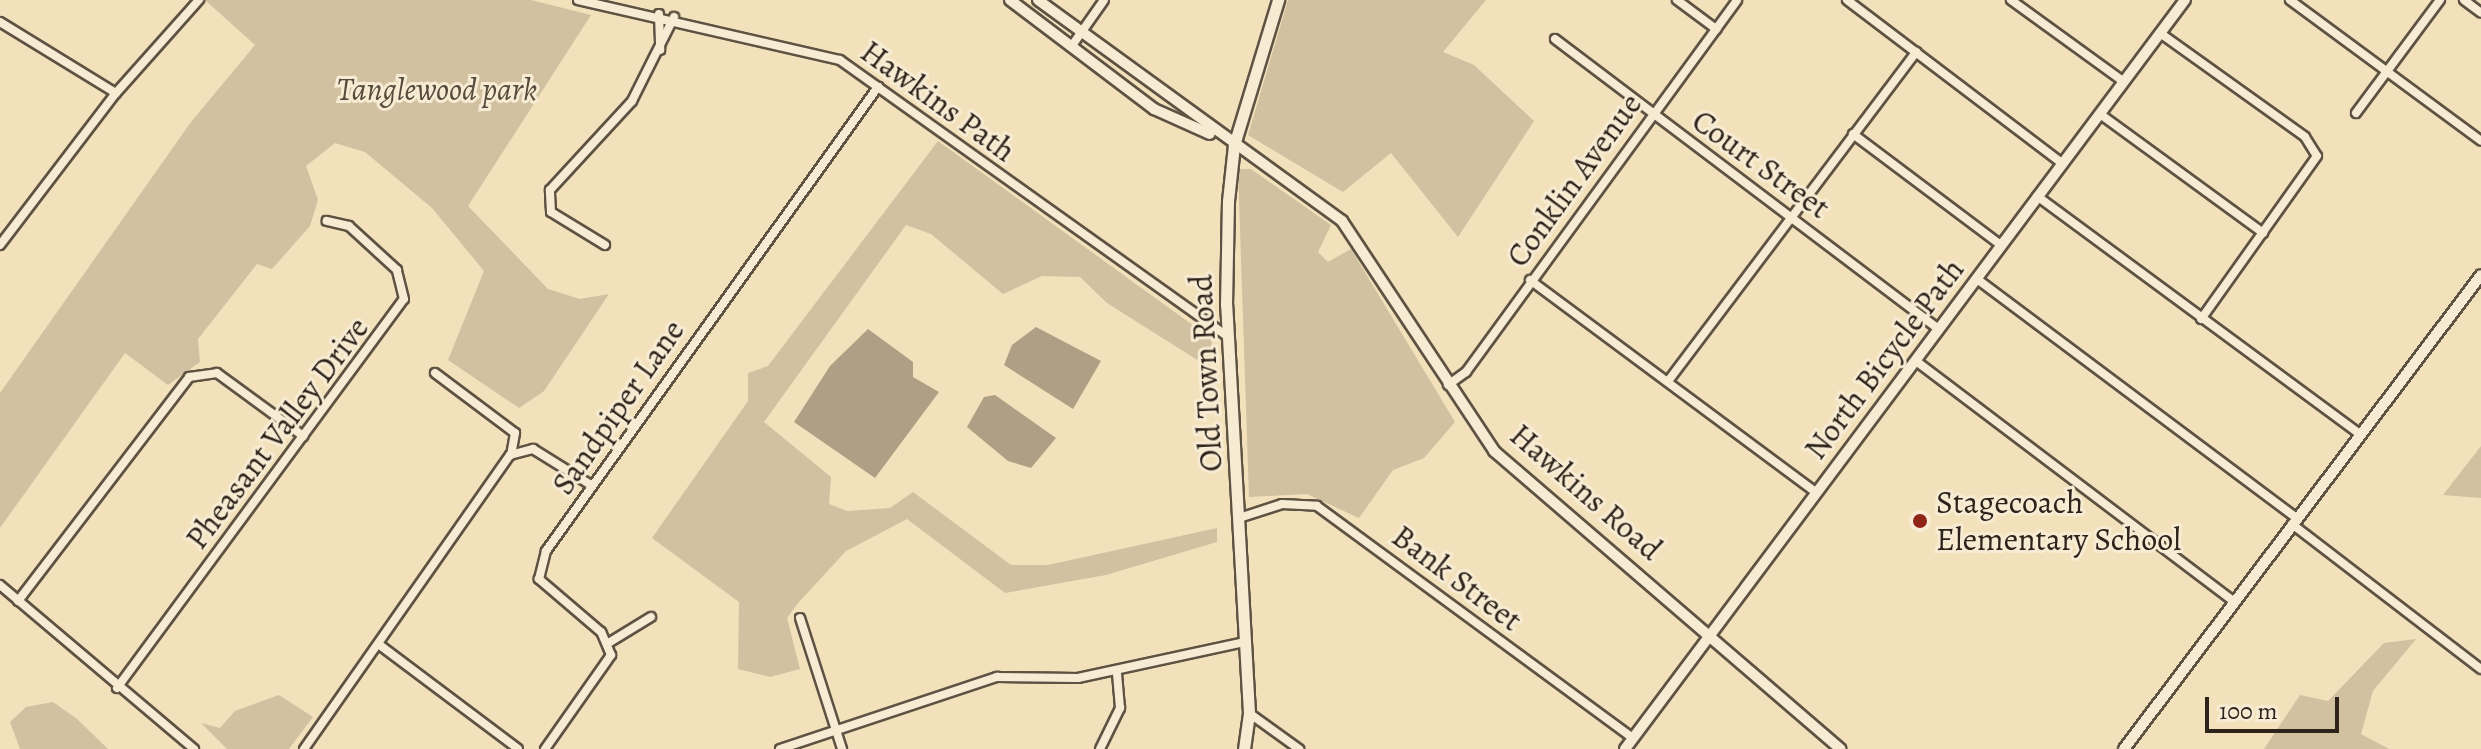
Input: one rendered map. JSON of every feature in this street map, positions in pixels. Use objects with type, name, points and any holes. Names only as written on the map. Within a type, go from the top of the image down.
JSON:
[{"type":"main road","name":"Old Town Road","points":[[1244,749],[1249,713],[1228,337],[1234,145],[1278,0]]},
{"type":"street","points":[[0,245],[116,93],[199,0]]},
{"type":"street","name":"Hawkins Path","points":[[578,0],[674,17],[804,47],[840,60],[1228,337]]},
{"type":"street","points":[[1010,0],[1154,109],[1234,145]]},
{"type":"street","points":[[1038,0],[1234,145]]},
{"type":"street","points":[[1071,47],[1104,0]]},
{"type":"street","points":[[1677,0],[1716,29]]},
{"type":"street","name":"Conklin Avenue","points":[[1448,385],[1530,280],[1737,0]]},
{"type":"street","points":[[1847,0],[2062,163]]},
{"type":"street","points":[[2011,0],[2123,81]]},
{"type":"street","name":"North Bicycle Path","points":[[1625,749],[2185,0]]},
{"type":"street","points":[[2290,0],[2481,141]]},
{"type":"street","points":[[2356,113],[2440,0]]},
{"type":"street","points":[[2464,0],[2481,13]]},
{"type":"street","points":[[659,14],[660,50]]},
{"type":"street","points":[[605,245],[551,212],[550,190],[632,101],[674,17]]},
{"type":"street","points":[[0,22],[116,93]]},
{"type":"street","points":[[2160,33],[2305,137],[2317,156],[2313,167],[2201,319]]},
{"type":"street","name":"Court Street","points":[[1555,39],[1652,115],[1793,216],[1938,329]]},
{"type":"street","points":[[1669,380],[1916,52]]},
{"type":"street","name":"Sandpiper Lane","points":[[610,642],[539,579],[546,551],[878,87]]},
{"type":"street","points":[[2100,114],[2263,233]]},
{"type":"street","points":[[1853,134],[2001,245]]},
{"type":"street","name":"Hawkins Road","points":[[1234,145],[1342,221],[1494,451],[1840,749]]},
{"type":"street","points":[[2037,196],[2360,434]]},
{"type":"street","name":"Pheasant Valley Drive","points":[[117,688],[404,299],[397,270],[349,226],[327,221]]},
{"type":"street","points":[[2124,749],[2481,275]]},
{"type":"street","points":[[1977,279],[2294,521],[2481,669]]},
{"type":"street","points":[[1530,280],[1669,380],[1815,492]]},
{"type":"street","points":[[1916,361],[2233,601]]},
{"type":"street","points":[[18,601],[189,377],[217,373],[303,436]]},
{"type":"street","points":[[304,749],[381,646],[510,455],[515,433],[435,373]]},
{"type":"street","points":[[510,455],[533,449],[591,485]]},
{"type":"street","name":"Bank Street","points":[[1239,518],[1302,501],[1325,510],[1633,738]]},
{"type":"street","points":[[0,585],[117,688],[194,749]]},
{"type":"street","points":[[545,749],[607,666],[610,642],[651,617]]},
{"type":"street","points":[[800,618],[842,749]]},
{"type":"street","points":[[780,749],[997,677],[1078,678],[1245,642]]},
{"type":"street","points":[[381,646],[518,749]]},
{"type":"street","points":[[1100,749],[1120,708],[1117,671]]},
{"type":"street","points":[[1249,713],[1299,749]]},
{"type":"green space","name":"Tanglewood park","points":[[205,0],[531,0],[591,15],[468,206],[548,289],[580,299],[609,294],[544,391],[519,408],[448,360],[484,271],[432,208],[365,152],[335,143],[306,166],[318,200],[310,226],[272,269],[257,264],[198,339],[200,362],[168,385],[125,353],[0,528],[0,393],[191,122],[255,45]]},
{"type":"green space","points":[[1288,0],[1486,0],[1443,52],[1474,65],[1534,121],[1458,237],[1391,153],[1343,192],[1248,135]]},
{"type":"green space","points":[[938,141],[1212,339],[1210,368],[1107,303],[1080,277],[1042,276],[1003,294],[931,234],[906,225],[764,422],[831,477],[829,504],[847,511],[890,508],[913,492],[1011,565],[1048,565],[1217,528],[1217,542],[1106,575],[1005,593],[907,519],[846,551],[787,618],[800,669],[770,677],[738,669],[739,602],[652,538],[748,401],[748,373],[768,366]]},
{"type":"green space","points":[[1238,169],[1251,169],[1331,225],[1318,252],[1328,262],[1351,249],[1455,422],[1424,458],[1393,470],[1359,518],[1307,494],[1249,497]]},
{"type":"green space","points":[[2481,446],[2481,498],[2443,495]]},
{"type":"green space","points":[[2416,639],[2373,691],[2361,734],[2389,749],[2264,749],[2300,695],[2328,701],[2384,643]]},
{"type":"green space","points":[[279,695],[313,717],[289,749],[227,749],[201,723],[220,728],[235,711]]},
{"type":"green space","points":[[53,702],[77,719],[108,749],[20,749],[10,722],[26,707]]},
{"type":"shaded area","points":[[1036,327],[1101,361],[1073,409],[1004,365],[1012,345]]},
{"type":"shaded area","points":[[868,329],[913,362],[913,377],[939,392],[875,478],[794,422],[830,366]]},
{"type":"shaded area","points":[[995,395],[1056,438],[1031,468],[1008,461],[967,427],[984,397]]},
{"type":"place","name":"Stagecoach Elementary School","points":[[1920,521]]}]
